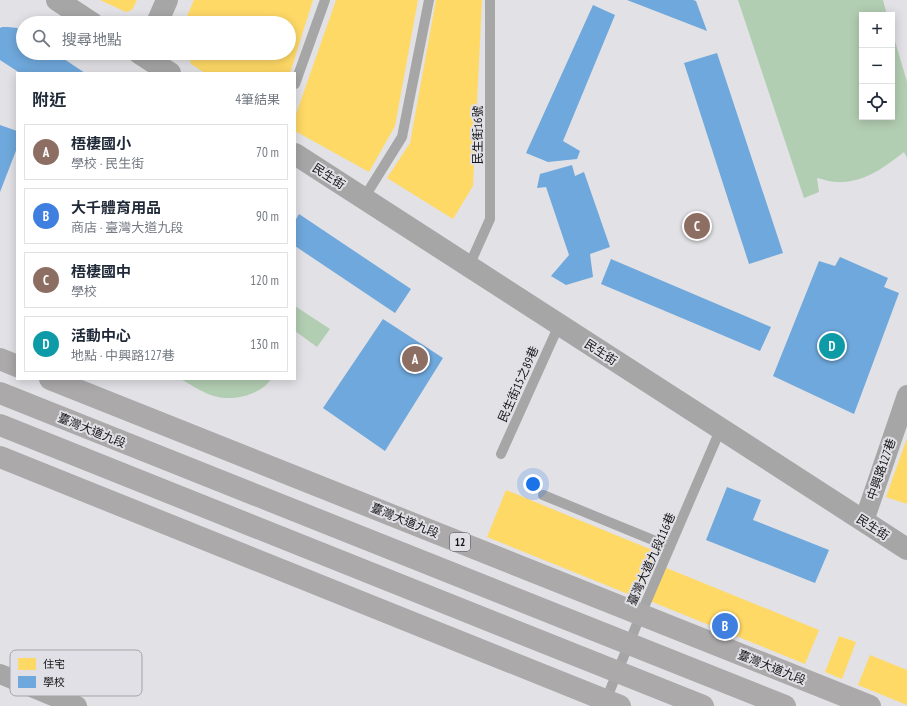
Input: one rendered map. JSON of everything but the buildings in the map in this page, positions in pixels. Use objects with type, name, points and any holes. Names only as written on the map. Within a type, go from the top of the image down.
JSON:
[{"type":"main road","points":[[0,359],[16,366]]},
{"type":"main road","name":"臺灣大道九段","points":[[53,380],[870,706]]},
{"type":"main road","name":"臺灣大道九段","points":[[0,393],[785,706]]},
{"type":"main road","points":[[0,425],[703,706]]},
{"type":"main road","points":[[0,457],[613,703]]},
{"type":"street","points":[[56,0],[81,16]]},
{"type":"street","points":[[160,16],[167,0]]},
{"type":"street","points":[[151,60],[169,72]]},
{"type":"street","name":"民生街","points":[[296,155],[907,549]]},
{"type":"street","name":"中興路127巷","points":[[864,521],[907,395]]},
{"type":"street","points":[[0,674],[10,678]]},
{"type":"street","points":[[53,696],[77,706]]},
{"type":"lane","points":[[296,81],[325,0]]},
{"type":"lane","points":[[364,198],[402,137],[429,0]]},
{"type":"lane","name":"民生街16號","points":[[469,266],[490,219],[490,0]]},
{"type":"lane","name":"民生街15之89巷","points":[[501,454],[559,325]]},
{"type":"lane","name":"臺灣大道九段116巷","points":[[613,703],[617,672],[640,614],[721,428]]},
{"type":"lane","points":[[543,495],[670,548]]},
{"type":"green space","points":[[738,0],[883,0],[886,12],[859,12],[859,120],[895,120],[895,41],[907,82],[907,158],[904,152],[881,169],[856,180],[831,182],[817,178],[819,192],[804,198]]},
{"type":"green space","points":[[296,307],[330,329],[317,347],[296,332]]},
{"type":"green space","points":[[183,380],[270,380],[261,389],[247,395],[232,398],[218,397],[199,390]]},
{"type":"place","name":"梧棲國中","points":[[697,226]]},
{"type":"place","name":"活動中心","points":[[832,346]]},
{"type":"place","name":"梧棲國小","points":[[415,359]]},
{"type":"place","name":"大千體育用品","points":[[725,626]]}]
